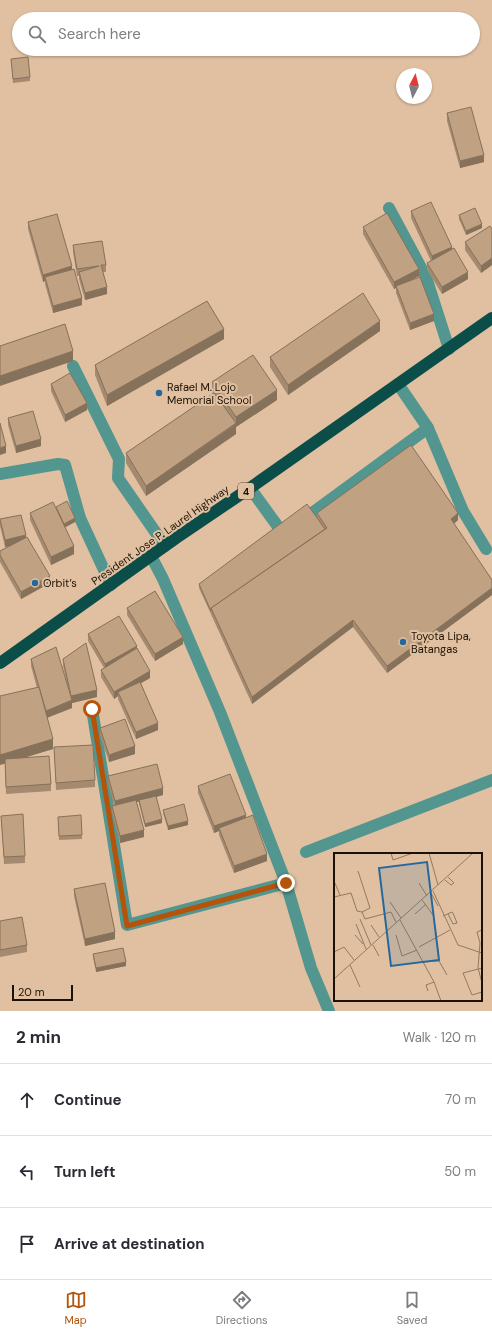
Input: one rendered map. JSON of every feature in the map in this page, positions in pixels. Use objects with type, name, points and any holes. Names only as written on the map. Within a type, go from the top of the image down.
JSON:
[{"type":"highway","name":"President Jose P. Laurel Highway","points":[[0,663],[492,318]]},
{"type":"street","points":[[389,208],[426,277],[449,349]]},
{"type":"street","points":[[73,366],[119,459],[118,478],[165,546]]},
{"type":"street","points":[[398,384],[428,428],[463,511],[486,549]]},
{"type":"street","points":[[312,513],[428,428]]},
{"type":"street","points":[[0,474],[58,464],[65,465],[80,518],[111,585]]},
{"type":"street","points":[[250,488],[279,528]]},
{"type":"street","points":[[151,556],[163,579],[220,712],[286,883],[311,968],[327,1006],[336,1011]]},
{"type":"street","points":[[92,709],[127,926],[286,883]]},
{"type":"street","points":[[306,852],[492,780]]},
{"type":"building","points":[[28,57],[30,77],[13,79],[11,59]]},
{"type":"building","points":[[471,107],[484,155],[460,161],[447,113]]},
{"type":"building","points":[[431,202],[452,247],[432,256],[411,211]]},
{"type":"building","points":[[475,208],[482,224],[466,231],[459,215]]},
{"type":"building","points":[[387,213],[419,269],[394,282],[363,227]]},
{"type":"building","points":[[57,214],[72,266],[43,275],[28,222]]},
{"type":"building","points":[[490,226],[492,229],[492,258],[481,266],[465,242]]},
{"type":"building","points":[[102,241],[106,265],[101,265],[107,287],[85,293],[79,272],[99,266],[77,269],[73,245]]},
{"type":"building","points":[[454,248],[468,272],[442,287],[427,263]]},
{"type":"building","points":[[74,269],[82,298],[53,306],[45,277]]},
{"type":"building","points":[[420,277],[434,314],[410,323],[396,286]]},
{"type":"building","points":[[363,293],[380,321],[288,385],[270,357]]},
{"type":"building","points":[[207,301],[224,329],[107,395],[95,365]]},
{"type":"building","points":[[65,324],[73,351],[0,376],[0,346]]},
{"type":"building","points":[[253,355],[277,390],[236,417],[212,382]]},
{"type":"building","points":[[70,373],[87,403],[65,415],[51,384]]},
{"type":"building","points":[[214,393],[236,423],[146,486],[126,453]]},
{"type":"building","points":[[33,411],[41,439],[16,446],[8,418]]},
{"type":"building","points":[[0,423],[6,446],[0,448]]},
{"type":"building","points":[[411,445],[458,513],[451,519],[492,580],[492,588],[387,666],[353,620],[252,697],[211,608],[327,528],[317,513]]},
{"type":"building","points":[[67,501],[75,518],[64,524],[56,507]]},
{"type":"building","points":[[53,502],[74,546],[51,557],[30,513]]},
{"type":"building","points":[[307,504],[325,529],[211,608],[211,611],[199,584]]},
{"type":"building","points":[[21,515],[26,535],[5,540],[0,519]]},
{"type":"building","points":[[27,537],[50,576],[21,592],[0,555],[0,551]]},
{"type":"building","points":[[155,591],[183,637],[155,654],[127,608]]},
{"type":"building","points":[[119,616],[137,646],[105,664],[88,634]]},
{"type":"building","points":[[86,643],[97,690],[71,696],[63,659]]},
{"type":"building","points":[[56,647],[72,700],[46,711],[31,659]]},
{"type":"building","points":[[137,648],[150,671],[114,692],[101,670]]},
{"type":"building","points":[[140,682],[158,723],[136,732],[118,692]]},
{"type":"building","points":[[39,687],[53,739],[0,755],[0,696]]},
{"type":"building","points":[[125,719],[135,746],[109,755],[100,728]]},
{"type":"building","points":[[93,745],[95,780],[56,783],[54,747]]},
{"type":"building","points":[[49,756],[51,784],[6,787],[5,759]]},
{"type":"building","points":[[157,764],[163,788],[115,801],[108,776]]},
{"type":"building","points":[[230,774],[246,815],[214,826],[198,786]]},
{"type":"building","points":[[156,796],[162,819],[145,824],[139,800]]},
{"type":"building","points":[[136,800],[144,830],[120,836],[112,806]]},
{"type":"building","points":[[184,804],[188,821],[168,826],[163,810]]},
{"type":"building","points":[[23,814],[25,856],[4,857],[1,816]]},
{"type":"building","points":[[81,815],[82,835],[59,836],[58,817]]},
{"type":"building","points":[[253,815],[267,854],[234,866],[219,828]]},
{"type":"building","points":[[105,883],[115,932],[85,939],[74,889]]},
{"type":"building","points":[[22,917],[27,945],[0,950],[0,921]]},
{"type":"building","points":[[123,948],[126,962],[96,968],[93,954]]},
{"type":"place","name":"Rafael M. Lojo Memorial School","points":[[159,393]]},
{"type":"place","name":"Orbit’s","points":[[35,583]]},
{"type":"place","name":"Toyota Lipa, Batangas","points":[[403,642]]},
{"type":"route","points":[[92,709],[127,926],[286,883]]}]
